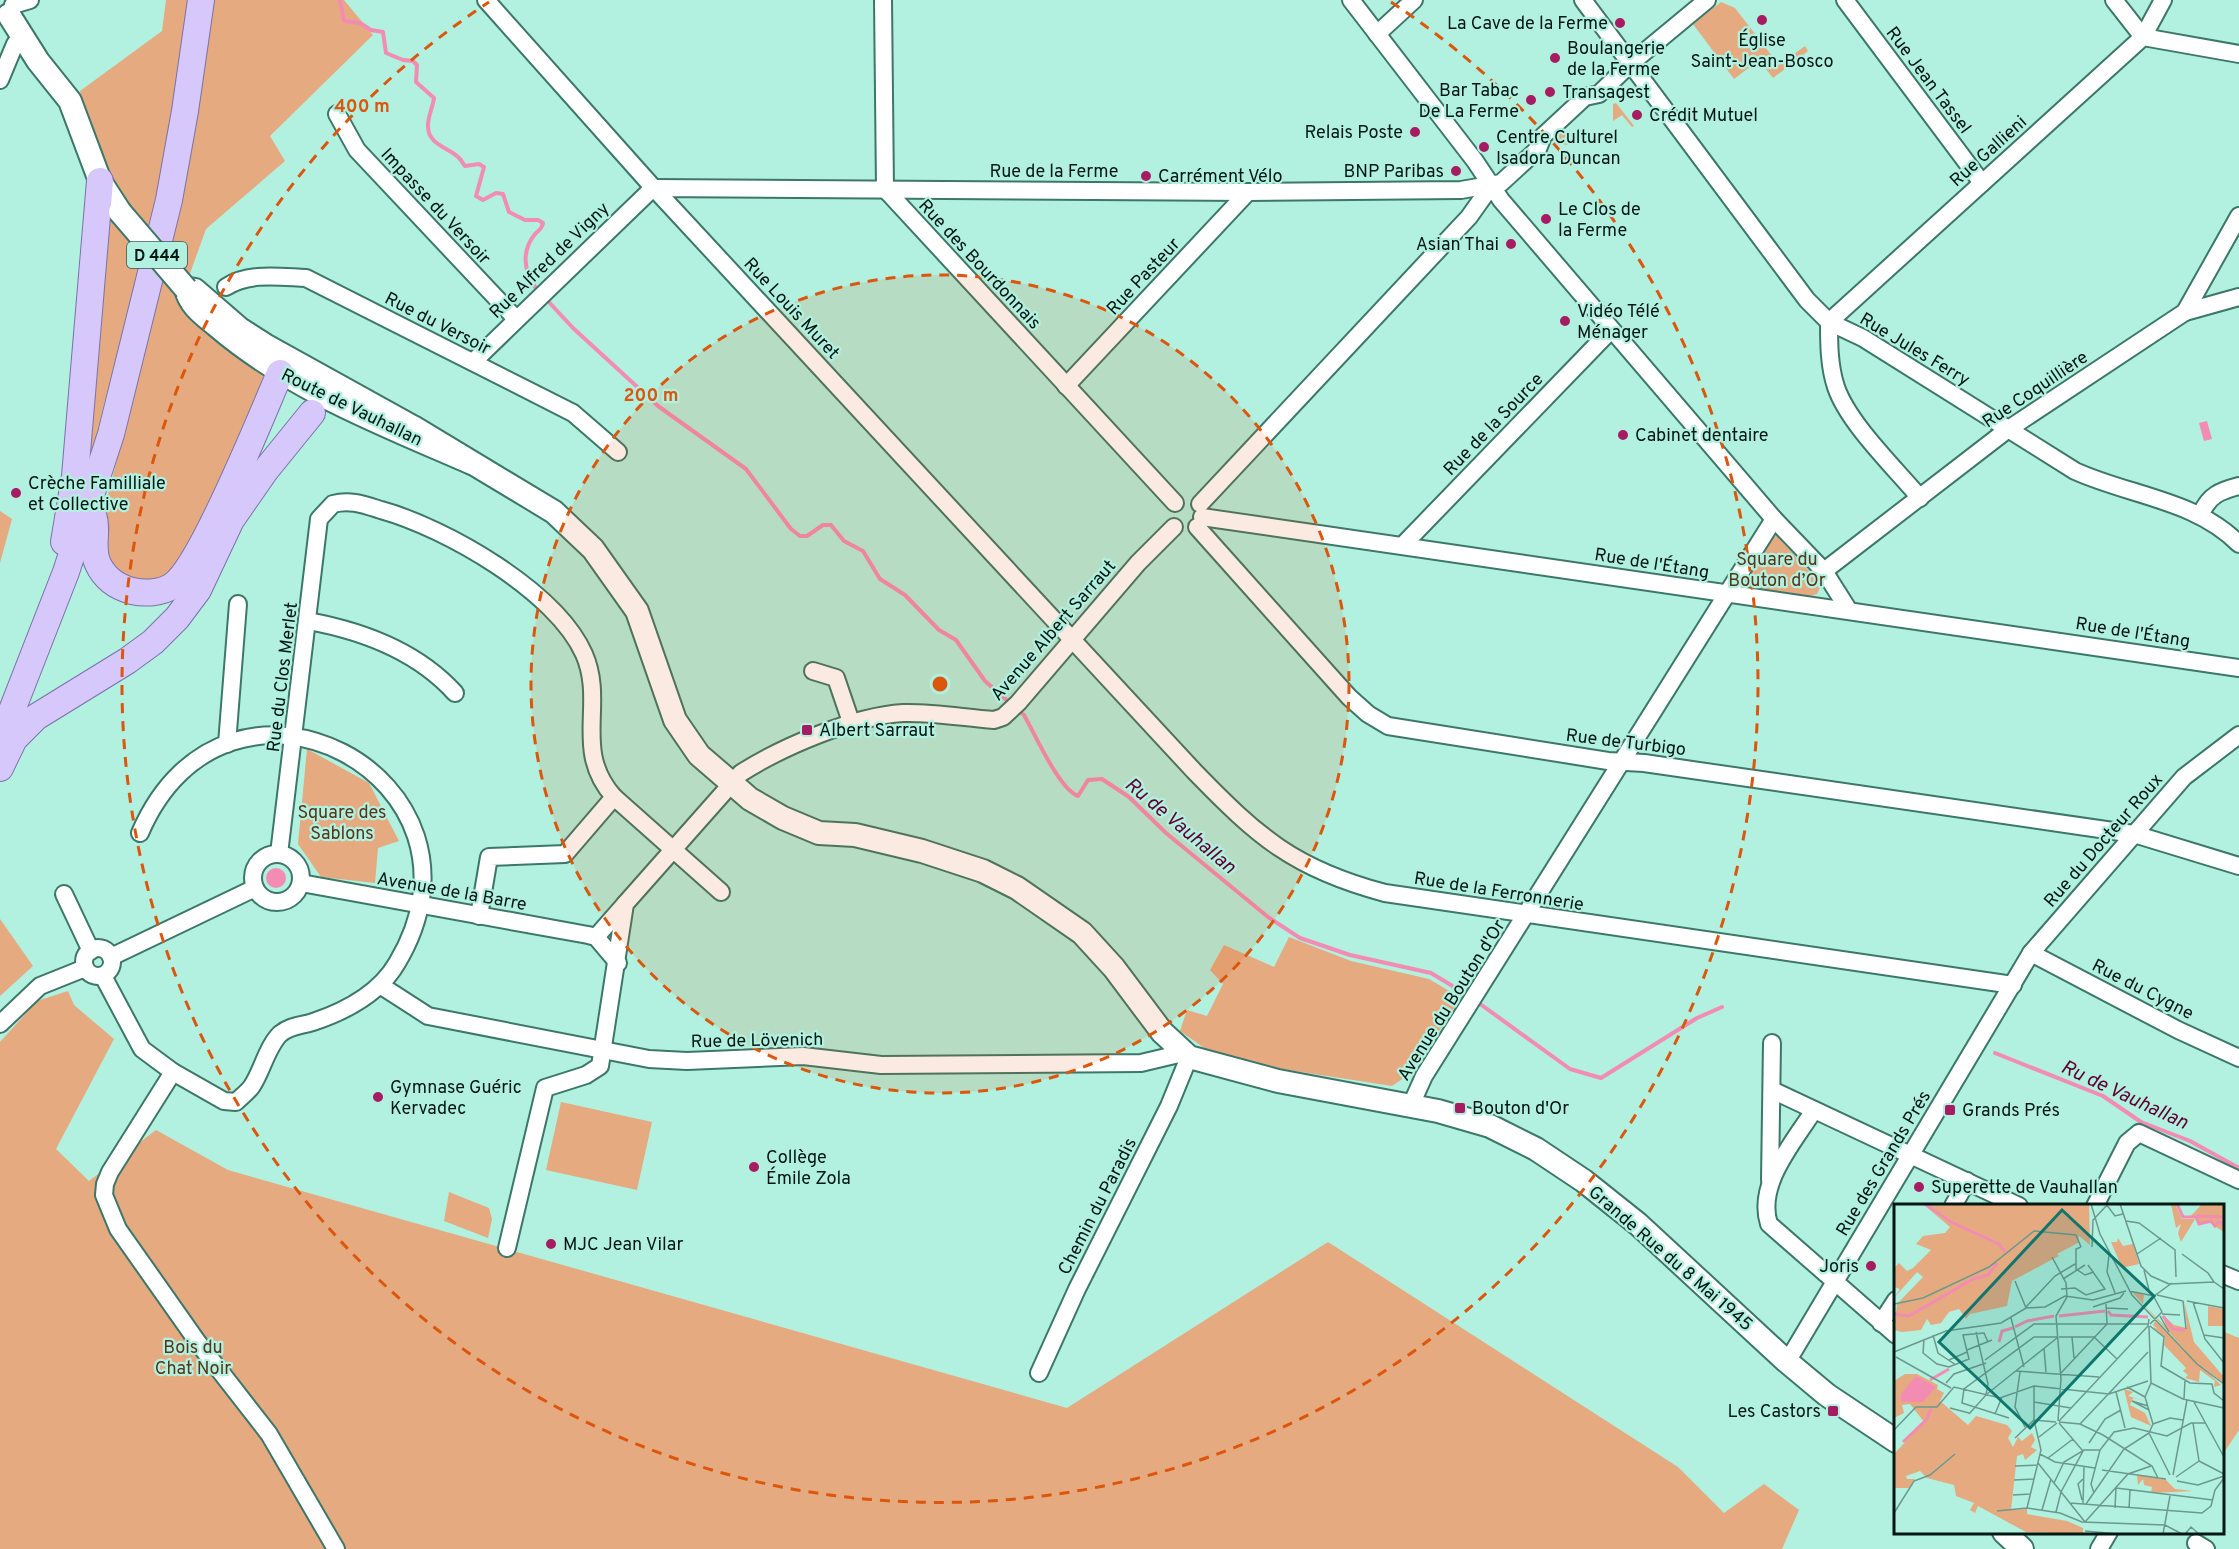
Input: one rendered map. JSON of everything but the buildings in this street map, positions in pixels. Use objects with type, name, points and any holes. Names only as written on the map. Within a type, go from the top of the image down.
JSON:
[{"type":"main road","name":"D 444","points":[[0,741],[66,572],[89,506],[145,307],[169,200],[201,0]]},
{"type":"main road","name":"Route de Vauhallan","points":[[11,16],[38,61],[70,101],[100,181],[120,212],[186,289],[189,300],[208,318],[280,373],[324,411],[344,414],[374,427],[388,426],[474,464]]},
{"type":"main road","points":[[66,572],[61,553],[75,476],[100,181]]},
{"type":"main road","name":"Route de Vauhallan","points":[[186,289],[195,290],[240,329],[306,369],[413,426],[554,512],[593,549],[637,611],[662,686],[688,722],[736,778],[791,807],[855,835],[922,851],[983,871],[1048,908],[1082,933],[1114,968],[1162,1032],[1186,1055]]},
{"type":"main road","points":[[0,768],[14,740],[36,717],[127,661],[153,642],[177,618],[198,590],[231,519],[313,402],[306,369],[280,373],[233,481],[188,570],[173,586],[155,592],[137,592],[122,588],[107,579],[98,564],[93,548],[96,521],[89,506]]},
{"type":"main road","name":"Grande Rue du 8 Mai 1945","points":[[1186,1055],[1278,1081],[1411,1105],[1490,1126],[1536,1149],[1584,1181],[1638,1224],[1785,1360],[1827,1395],[1894,1440]]},
{"type":"main road","points":[[2005,1534],[2022,1549]]},
{"type":"street","points":[[883,0],[885,189]]},
{"type":"street","points":[[1351,0],[1475,161],[1491,186],[1611,330],[1774,519],[1824,571],[1848,609]]},
{"type":"street","points":[[1377,34],[1414,0]]},
{"type":"street","name":"Rue Jules Ferry","points":[[1583,0],[1631,63],[1653,87],[1807,300],[1829,322],[1863,338],[2075,471],[2107,485],[2201,514],[2224,529],[2239,544]]},
{"type":"street","points":[[1199,516],[1187,498],[1175,503],[1169,512],[1174,527],[1188,531],[1199,516],[1469,217],[1491,186],[1501,183],[1538,149],[1543,136],[1585,97],[1599,94],[1631,63],[1686,24],[1707,0]]},
{"type":"street","name":"Rue Jean Tassel","points":[[1845,0],[1982,183]]},
{"type":"street","points":[[2114,0],[2143,36],[2239,54]]},
{"type":"street","name":"Rue Gallieni","points":[[1829,322],[2143,36],[2163,0]]},
{"type":"street","name":"Rue Louis Muret","points":[[489,1],[654,188],[1072,640]]},
{"type":"street","points":[[0,80],[11,16]]},
{"type":"street","name":"Impasse du Versoir","points":[[337,114],[357,150],[516,319]]},
{"type":"street","name":"Rue de la Ferme","points":[[654,188],[1248,192],[1461,190],[1491,186]]},
{"type":"street","name":"Rue Alfred de Vigny","points":[[473,362],[654,188]]},
{"type":"street","name":"Rue des Bourdonnais","points":[[885,189],[1175,503]]},
{"type":"street","name":"Rue Pasteur","points":[[1066,386],[1248,192]]},
{"type":"street","name":"Rue Coquillière","points":[[1824,571],[2007,430],[2185,312],[2239,216]]},
{"type":"street","name":"Rue du Versoir","points":[[226,287],[237,280],[306,278],[573,413],[618,452]]},
{"type":"street","points":[[2185,312],[2239,297]]},
{"type":"street","points":[[1829,322],[1829,354],[1836,387],[1847,411],[1920,498]]},
{"type":"street","name":"Rue de la Source","points":[[1403,545],[1611,330]]},
{"type":"street","points":[[2201,514],[2207,501],[2220,491],[2239,486]]},
{"type":"street","name":"Rue du Clos Merlet","points":[[279,854],[295,736],[318,526],[327,507],[341,502],[354,502],[412,519],[438,530],[495,563],[566,626],[576,639],[589,667],[593,763],[599,778],[614,797]]},
{"type":"street","name":"Rue de l'Étang","points":[[1199,516],[1848,609],[2239,668]]},
{"type":"street","name":"Rue de Turbigo","points":[[1199,516],[1349,696],[1368,714],[1388,726],[1621,762],[2134,834],[2239,866]]},
{"type":"street","name":"Avenue du Bouton d'Or","points":[[1411,1105],[1424,1076],[1774,519]]},
{"type":"street","name":"Avenue Albert Sarraut","points":[[625,904],[736,778],[758,762],[851,722],[903,713],[994,720],[1015,707],[1138,563],[1174,527]]},
{"type":"street","points":[[227,744],[238,604]]},
{"type":"street","points":[[308,621],[339,627],[388,644],[427,668],[455,693]]},
{"type":"street","name":"Rue de la Ferronnerie","points":[[1072,640],[1225,803],[1275,846],[1308,867],[1347,883],[1385,893],[1526,915],[2013,985]]},
{"type":"street","points":[[813,671],[836,678],[851,722]]},
{"type":"street","name":"Rue du Docteur Roux","points":[[2013,985],[2031,953],[2184,777],[2239,735]]},
{"type":"street","points":[[103,976],[136,1041],[152,1058],[224,1101],[236,1102],[251,1088],[278,1036],[291,1026],[310,1023],[341,1012],[380,985],[396,965],[411,938],[421,906],[421,858],[416,836],[392,791],[360,761],[336,747],[295,736],[260,736],[227,744],[190,764],[173,778],[159,795],[140,833]]},
{"type":"street","points":[[479,916],[489,856],[565,854],[614,797],[721,892]]},
{"type":"street","points":[[279,854],[297,864],[301,883],[294,896],[280,902],[266,899],[255,888],[254,875],[265,857],[279,854]]},
{"type":"street","name":"Avenue de la Barre","points":[[301,883],[596,938]]},
{"type":"street","points":[[111,957],[255,888]]},
{"type":"street","points":[[64,894],[91,951]]},
{"type":"street","points":[[618,963],[596,938],[625,904]]},
{"type":"street","points":[[507,1248],[537,1110],[545,1088],[586,1075],[600,1066],[618,963],[625,904]]},
{"type":"street","points":[[104,950],[111,957],[111,969],[103,976],[92,975],[85,968],[86,956],[91,951],[104,950]]},
{"type":"street","name":"Rue du Cygne","points":[[2031,953],[2178,1030],[2239,1058]]},
{"type":"street","points":[[0,1024],[40,986],[85,968]]},
{"type":"street","name":"Rue de Lövenich","points":[[380,985],[428,1016],[602,1048],[649,1059],[687,1061],[802,1056],[881,1065],[1141,1063],[1186,1055]]},
{"type":"street","name":"Rue des Grands Prés","points":[[1785,1360],[1793,1352],[2013,985]]},
{"type":"street","points":[[1772,1043],[1770,1183],[1766,1215],[1769,1224],[1894,1333]]},
{"type":"street","name":"Chemin du Paradis","points":[[1039,1373],[1077,1289],[1169,1106],[1186,1055]]},
{"type":"street","points":[[173,1072],[110,1172],[105,1184],[106,1205],[138,1260],[269,1434],[336,1549]]},
{"type":"street","points":[[1772,1090],[2015,1204]]},
{"type":"street","points":[[1770,1183],[1814,1110]]},
{"type":"street","points":[[2096,1204],[2127,1143],[2139,1133],[2239,1180]]},
{"type":"street","points":[[1954,1204],[1967,1181]]},
{"type":"street","points":[[2224,1274],[2239,1281]]},
{"type":"street","points":[[1881,1323],[1894,1303]]},
{"type":"street","points":[[2099,1549],[2108,1534]]},
{"type":"green space","points":[[166,0],[189,0],[185,44],[151,237],[126,207],[104,170],[80,91],[162,31]]},
{"type":"green space","points":[[209,0],[344,0],[373,35],[270,136],[285,161],[206,229],[188,279],[166,254]]},
{"type":"green space","points":[[1721,2],[1735,8],[1779,65],[1805,46],[1808,51],[1773,78],[1759,60],[1734,79],[1693,24]]},
{"type":"green space","points":[[1616,103],[1634,126],[1632,127],[1622,115],[1613,121],[1613,104]]},
{"type":"green space","points":[[1560,127],[1575,142],[1566,145],[1554,141],[1552,137]]},
{"type":"green space","points":[[104,208],[149,263],[105,400],[79,510]]},
{"type":"green space","points":[[163,279],[262,373],[265,385],[190,558],[163,585],[112,574],[100,526]]},
{"type":"green space","points":[[0,511],[12,519],[0,563]]},
{"type":"green space","name":"Square du Bouton d’Or","points":[[1777,536],[1818,581],[1820,588],[1817,594],[1808,597],[1743,587],[1742,585],[1771,537]]},
{"type":"green space","name":"Square des Sablons","points":[[307,749],[369,783],[399,841],[378,848],[375,883],[321,877],[298,844]]},
{"type":"green space","points":[[0,919],[33,966],[0,996]]},
{"type":"green space","points":[[1289,937],[1351,961],[1429,979],[1461,998],[1411,1073],[1392,1086],[1248,1064],[1210,1052],[1180,1031],[1187,1010],[1207,1016],[1223,984],[1210,970],[1224,945],[1274,967]]},
{"type":"green space","name":"Bois du Chat Noir","points":[[68,991],[74,1005],[114,1039],[56,1149],[89,1181],[156,1130],[228,1170],[1067,1408],[1328,1242],[1678,1467],[1724,1513],[1764,1484],[1799,1510],[1782,1549],[0,1549],[0,1042],[37,1001]]},
{"type":"green space","points":[[561,1102],[652,1122],[637,1190],[546,1170]]},
{"type":"green space","points":[[449,1192],[489,1208],[492,1219],[488,1238],[444,1221]]},
{"type":"green space","points":[[2224,1332],[2239,1338],[2239,1430],[2224,1452]]},
{"type":"shaded area","points":[[2207,421],[2212,439],[2204,441],[2199,423]]},
{"type":"shaded area","points":[[276,868],[283,871],[286,878],[283,885],[276,888],[269,885],[266,878],[269,871]]},
{"type":"waterway","name":"Ru de Vauhallan","points":[[340,0],[344,21],[360,23],[371,30],[383,32],[386,53],[403,60],[413,61],[417,65],[416,82],[434,98],[428,122],[431,138],[456,155],[465,166],[479,164],[484,167],[476,196],[483,200],[496,193],[503,194],[509,212],[525,220],[538,220],[543,223],[531,241],[526,254],[526,268],[535,287]]},
{"type":"waterway","name":"Ru de Vauhallan","points":[[547,300],[573,328],[658,406],[746,469],[791,529],[800,536],[807,536],[823,525],[831,525],[844,541],[863,551],[880,579],[905,595],[939,630],[956,640],[985,681],[1010,703]]},
{"type":"waterway","name":"Ru de Vauhallan","points":[[1018,710],[1024,715],[1055,772],[1071,791],[1078,796],[1088,780],[1102,779],[1129,797],[1166,833],[1268,917],[1300,938],[1350,955],[1431,973],[1464,993]]},
{"type":"waterway","name":"Ru de Vauhallan","points":[[1476,1001],[1570,1069],[1601,1078],[1697,1018],[1722,1007]]},
{"type":"waterway","name":"Ru de Vauhallan","points":[[1995,1053],[2103,1096],[2141,1122],[2190,1141],[2239,1168]]},
{"type":"place","name":"Église Saint-Jean-Bosco","points":[[1762,20]]},
{"type":"place","name":"La Cave de la Ferme","points":[[1620,23]]},
{"type":"place","name":"Boulangerie de la Ferme","points":[[1555,58]]},
{"type":"place","name":"Transagest","points":[[1550,92]]},
{"type":"place","name":"Bar Tabac De La Ferme","points":[[1531,100]]},
{"type":"place","name":"Crédit Mutuel","points":[[1637,115]]},
{"type":"place","name":"Relais Poste","points":[[1415,132]]},
{"type":"place","name":"Centre Culturel Isadora Duncan","points":[[1484,147]]},
{"type":"place","name":"BNP Paribas","points":[[1456,171]]},
{"type":"place","name":"Carrément Vélo","points":[[1146,176]]},
{"type":"place","name":"Le Clos de la Ferme","points":[[1546,219]]},
{"type":"place","name":"Asian Thai","points":[[1511,244]]},
{"type":"place","name":"Vidéo Télé Ménager","points":[[1565,321]]},
{"type":"place","name":"Cabinet dentaire","points":[[1623,435]]},
{"type":"place","name":"Crèche Familliale et Collective","points":[[16,493]]},
{"type":"place","name":"Albert Sarraut","points":[[807,730]]},
{"type":"place","name":"Gymnase Guéric Kervadec","points":[[378,1097]]},
{"type":"place","name":"Bouton d'Or","points":[[1460,1108]]},
{"type":"place","name":"Grands Prés","points":[[1950,1110]]},
{"type":"place","name":"Collège Émile Zola","points":[[754,1167]]},
{"type":"place","name":"Superette de Vauhallan","points":[[1919,1187]]},
{"type":"place","name":"MJC Jean Vilar","points":[[551,1244]]},
{"type":"place","name":"Joris","points":[[1871,1266]]},
{"type":"place","name":"Les Castors","points":[[1833,1411]]}]
